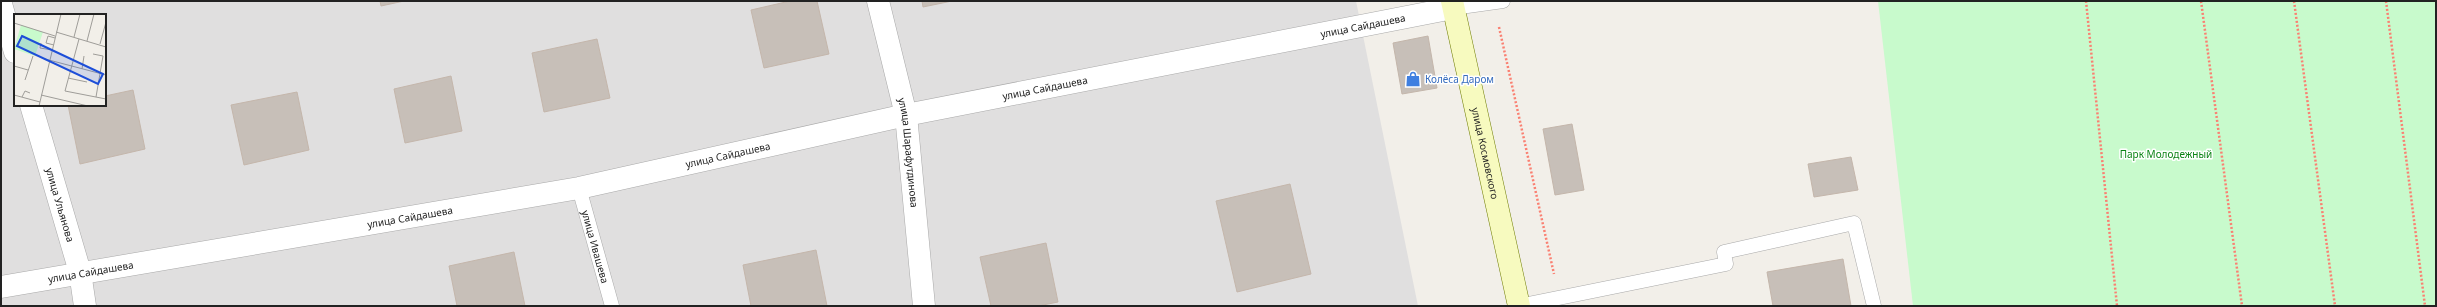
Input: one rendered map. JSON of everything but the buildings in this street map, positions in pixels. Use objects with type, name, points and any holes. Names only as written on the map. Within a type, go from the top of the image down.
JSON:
[{"type":"main road","name":"улица Космовского","points":[[1452,4],[1519,306]]},
{"type":"street","name":"улица Шарафутдинова","points":[[878,1],[906,116],[924,306]]},
{"type":"street","points":[[1,4],[14,49]]},
{"type":"street","name":"улица Сайдашева","points":[[1,287],[80,272],[579,188],[906,116],[1452,4]]},
{"type":"street","name":"улица Ульянова","points":[[30,106],[80,272],[85,306]]},
{"type":"lane","points":[[1452,4],[1498,1]]},
{"type":"lane","name":"улица Ивашева","points":[[579,188],[612,306]]},
{"type":"lane","points":[[1519,306],[1726,264],[1724,252],[1854,223],[1874,306]]},
{"type":"path","points":[[1498,1],[1560,298]]},
{"type":"path","points":[[2086,1],[2117,306]]},
{"type":"path","points":[[2201,1],[2242,306]]},
{"type":"path","points":[[2294,1],[2335,306]]},
{"type":"path","points":[[2386,1],[2424,306]]},
{"type":"shaded area","points":[[1,1],[1356,1],[1418,306],[1,306]]},
{"type":"green space","name":"Парк Молодежный","points":[[1878,1],[2436,1],[2436,306],[1913,306]]},
{"type":"place","name":"Колёса Даром","points":[[1413,79]]}]
